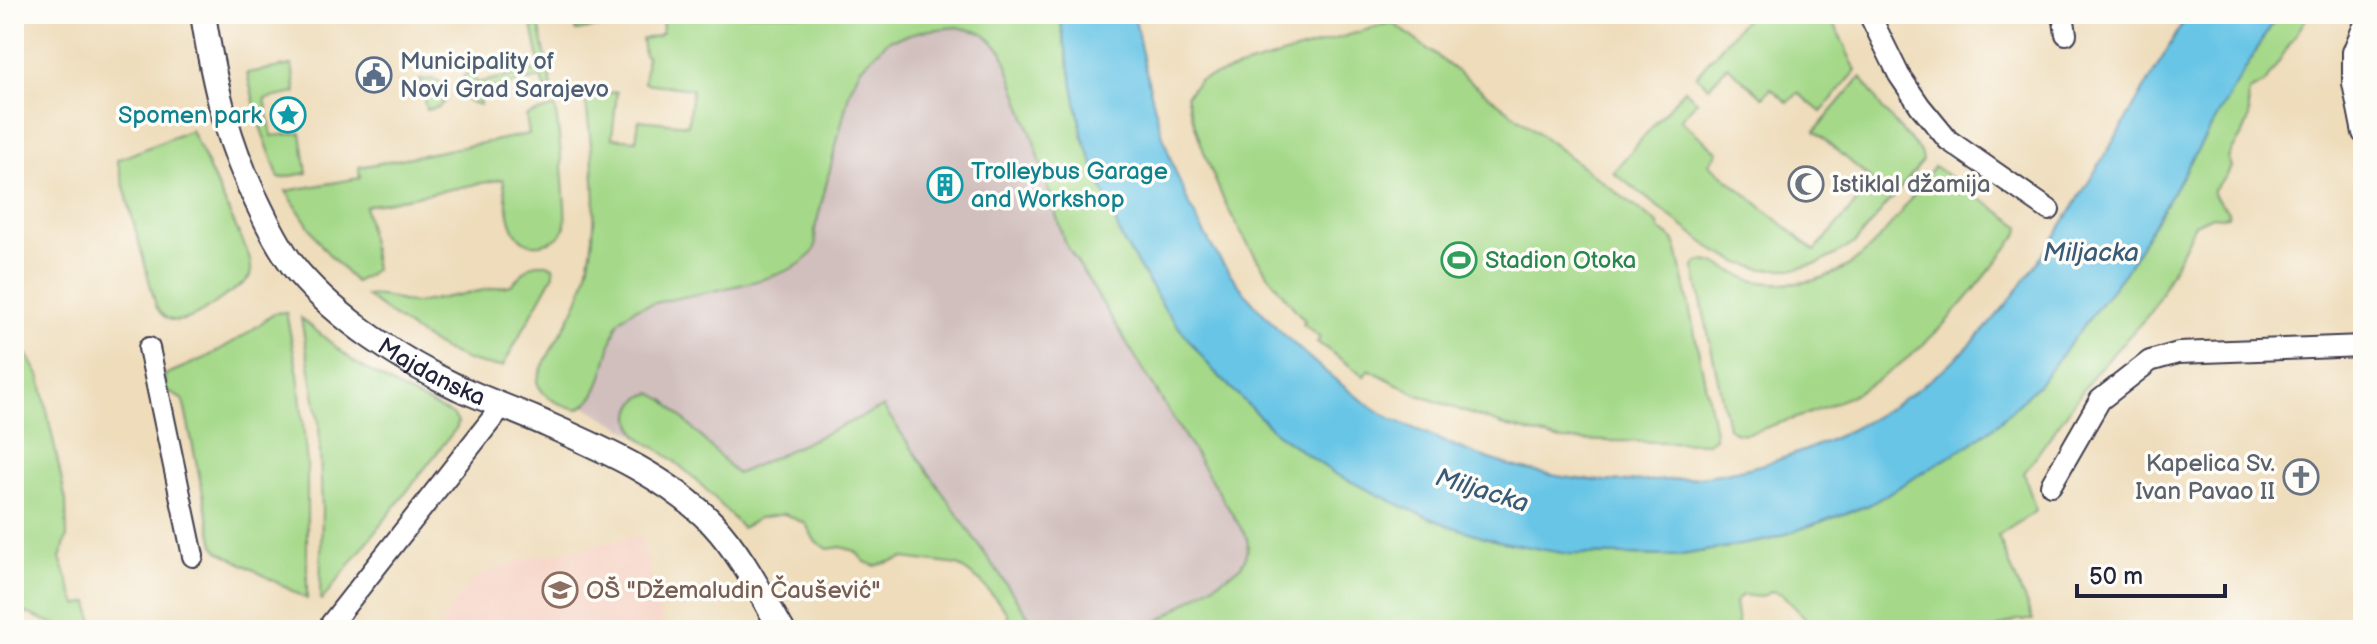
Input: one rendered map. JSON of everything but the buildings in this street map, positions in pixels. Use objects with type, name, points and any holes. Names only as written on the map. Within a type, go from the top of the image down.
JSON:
[{"type":"street","name":"Majdanska","points":[[203,14],[225,125],[235,153],[267,223],[297,270],[325,301],[386,347],[458,387],[593,444],[680,496],[713,524],[736,554],[782,630]]},
{"type":"street","points":[[1869,14],[1899,75],[1948,140],[2049,210]]},
{"type":"street","points":[[2363,28],[2353,52],[2353,83],[2363,133]]},
{"type":"street","points":[[2051,485],[2100,400],[2150,361],[2178,353],[2363,346]]},
{"type":"street","points":[[149,348],[193,556]]},
{"type":"street","points":[[328,630],[503,405]]},
{"type":"shaded area","points":[[957,27],[983,33],[1002,51],[1033,138],[1247,538],[1246,559],[1240,567],[1145,630],[1038,630],[883,407],[736,475],[660,397],[652,393],[635,432],[637,436],[586,405],[600,382],[618,324],[634,308],[768,279],[816,242],[815,229],[851,90],[861,67],[889,40],[921,31]]},
{"type":"shaded area","name":"OŠ \"Džemaludin Čaušević\"","points":[[642,535],[664,630],[439,630],[453,604],[477,576],[520,560]]},
{"type":"green space","points":[[573,14],[1059,14],[1083,137],[1122,239],[1166,311],[1212,369],[1276,433],[1335,474],[1450,526],[1568,554],[1676,556],[1769,540],[1869,505],[1972,443],[1997,424],[2038,385],[2125,272],[2278,14],[2309,14],[2265,83],[2249,91],[2248,123],[2228,158],[2231,167],[2226,177],[2213,189],[2213,194],[2229,212],[2228,216],[2212,216],[2195,224],[2152,311],[2096,372],[2024,473],[2036,511],[1998,536],[2033,620],[2017,620],[1992,630],[1817,630],[1782,594],[1773,591],[1760,597],[1742,595],[1735,602],[1739,630],[1145,630],[1240,567],[1247,553],[1247,538],[1064,241],[1033,138],[1002,51],[983,33],[957,27],[921,31],[889,40],[861,67],[850,90],[815,229],[815,248],[805,261],[761,280],[634,309],[619,322],[594,395],[587,404],[577,409],[548,397],[537,382],[577,304],[588,269],[595,195],[585,96],[617,92],[612,138],[636,140],[639,120],[688,125],[692,89],[644,83],[647,56],[644,55],[642,39],[662,32],[660,19],[653,17],[576,31]]},
{"type":"green space","points":[[1749,14],[1830,14],[1856,71],[1821,112],[1798,93],[1788,103],[1771,88],[1763,97],[1727,66],[1709,87],[1696,76]]},
{"type":"green space","points":[[538,19],[552,88],[545,89],[542,78],[478,91],[480,105],[468,102],[462,84],[465,75],[473,69],[476,83],[541,70],[531,20]]},
{"type":"green space","name":"Stadion Otoka","points":[[1392,22],[1658,224],[1659,230],[1672,238],[1678,253],[1715,438],[1707,443],[1561,440],[1505,426],[1418,395],[1369,369],[1364,376],[1317,342],[1320,338],[1303,324],[1305,321],[1263,268],[1232,216],[1218,188],[1186,96],[1199,80]]},
{"type":"green space","points":[[292,65],[296,93],[265,99],[272,136],[301,133],[307,173],[279,178],[260,126],[247,73]]},
{"type":"green space","points":[[1861,77],[1884,111],[1921,152],[1923,161],[1855,243],[1819,263],[1795,269],[1762,269],[1740,263],[1715,251],[1613,172],[1684,90],[1697,101],[1680,120],[1718,152],[1709,164],[1815,251],[1874,182],[1815,131]]},
{"type":"green space","points":[[434,79],[444,86],[447,98],[439,107],[426,110],[420,80]]},
{"type":"green space","points":[[555,107],[565,221],[561,234],[549,242],[525,242],[517,235],[509,214],[503,179],[365,206],[375,269],[355,282],[323,248],[286,191],[360,178],[359,167],[529,134],[526,116]]},
{"type":"green space","points":[[191,130],[247,251],[251,270],[245,282],[199,314],[180,321],[163,315],[156,306],[117,160]]},
{"type":"green space","points":[[1934,166],[2020,226],[2019,233],[1974,291],[1941,327],[1885,375],[1845,398],[1802,416],[1749,433],[1733,431],[1728,427],[1694,267],[1698,262],[1712,262],[1755,281],[1789,284],[1817,280],[1841,270],[1881,236]]},
{"type":"green space","points":[[530,266],[553,267],[554,274],[503,366],[485,365],[449,352],[413,331],[366,296],[416,303],[511,285]]},
{"type":"green space","points":[[286,312],[298,374],[307,465],[307,599],[219,551],[214,545],[183,400],[166,390],[165,375],[207,357],[275,313]]},
{"type":"green space","points":[[301,318],[354,362],[453,415],[458,422],[322,600],[319,422]]},
{"type":"green space","points":[[14,332],[40,377],[66,501],[67,537],[60,558],[77,605],[89,602],[94,630],[69,630],[14,608]]},
{"type":"green space","points":[[652,393],[666,401],[737,474],[883,407],[1038,630],[1006,630],[1010,623],[1006,611],[981,582],[958,565],[904,558],[875,566],[865,562],[855,551],[841,547],[828,549],[815,541],[806,524],[785,514],[759,518],[742,528],[713,496],[671,458],[637,434],[631,412],[640,398]]},
{"type":"water","name":"Miljacka","points":[[1059,14],[1134,14],[1165,144],[1205,235],[1223,264],[1261,311],[1333,378],[1389,417],[1480,455],[1563,477],[1636,481],[1713,475],[1783,458],[1849,431],[1911,394],[1978,336],[2039,261],[2188,14],[2278,14],[2125,272],[2038,385],[1997,424],[1972,443],[1869,505],[1769,540],[1676,556],[1568,554],[1497,541],[1404,507],[1335,474],[1276,433],[1212,369],[1166,311],[1122,239],[1083,137]]},
{"type":"place","name":"Municipality of Novi Grad Sarajevo","points":[[374,75]]},
{"type":"place","name":"Spomen park","points":[[288,115]]},
{"type":"place","name":"Istiklal džamija","points":[[1806,184]]},
{"type":"place","name":"Trolleybus Garage and Workshop","points":[[945,185]]},
{"type":"place","name":"Stadion Otoka","points":[[1459,260]]},
{"type":"place","name":"Kapelica Sv. Ivan Pavao II","points":[[2301,477]]},
{"type":"place","name":"OŠ \"Džemaludin Čaušević\"","points":[[560,590]]}]
